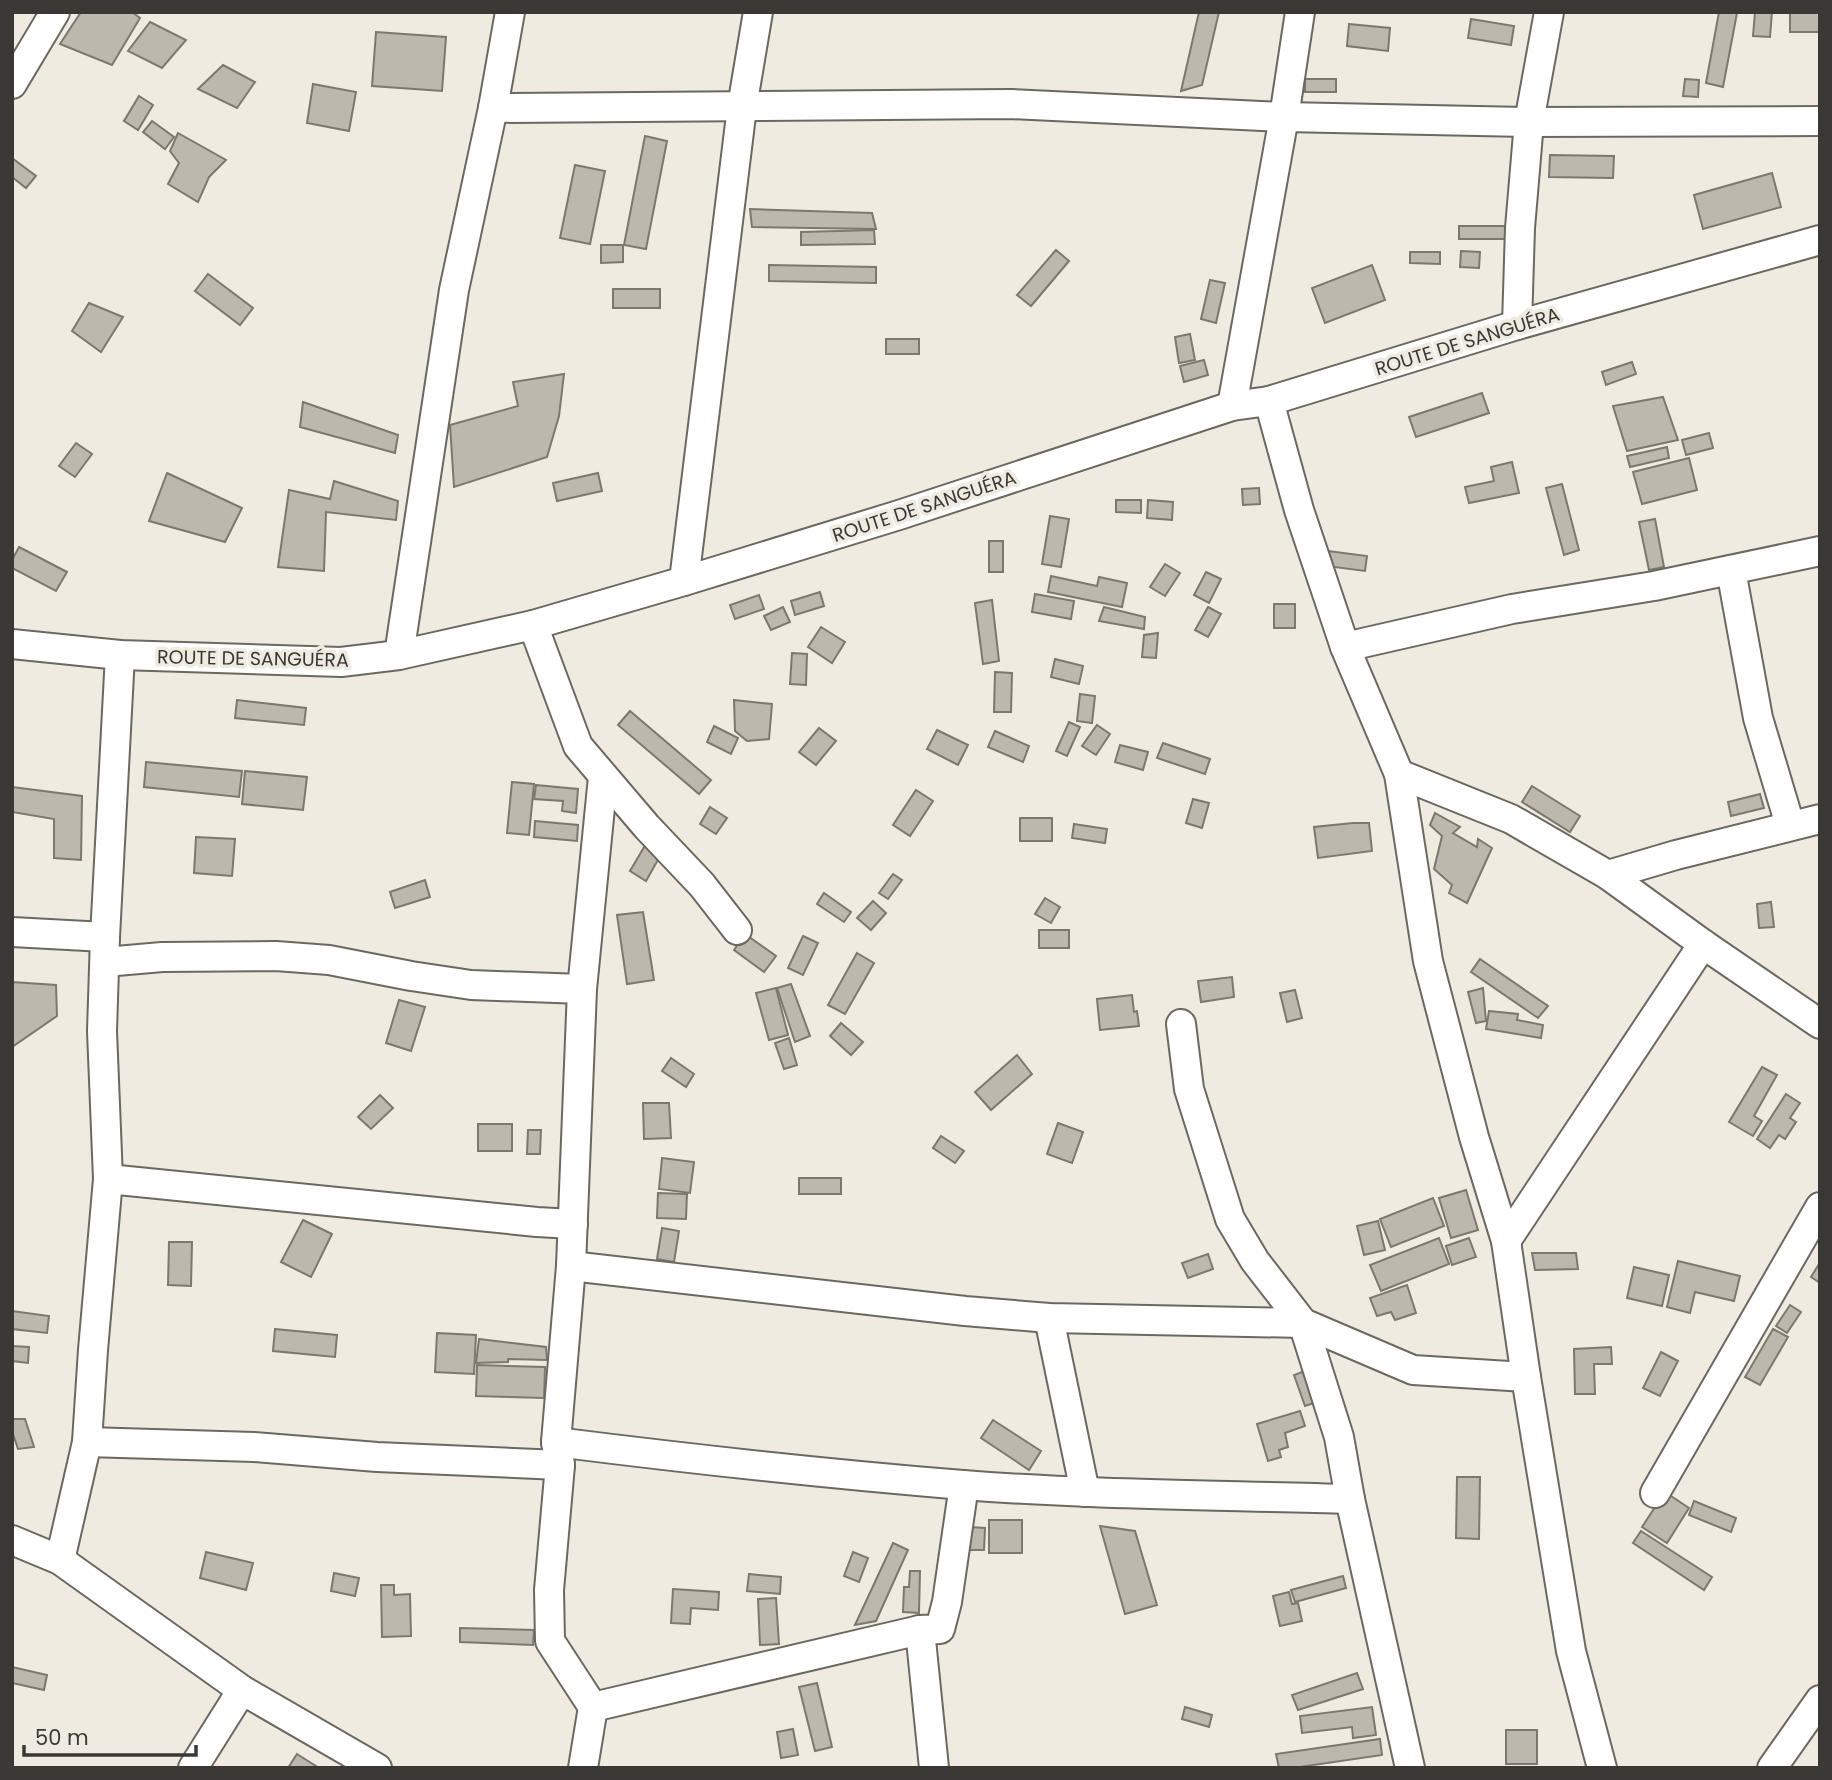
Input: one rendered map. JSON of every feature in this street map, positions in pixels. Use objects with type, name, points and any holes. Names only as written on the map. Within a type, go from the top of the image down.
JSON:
[{"type":"street","points":[[12,84],[55,12]]},
{"type":"street","points":[[399,655],[454,290],[493,108],[510,12]]},
{"type":"street","points":[[684,581],[742,107],[758,12]]},
{"type":"street","points":[[1232,407],[1300,12]]},
{"type":"street","points":[[1517,325],[1520,228],[1529,122],[1549,12]]},
{"type":"street","points":[[493,108],[1010,104],[1284,117],[1529,122],[1820,121]]},
{"type":"street","name":"ROUTE DE SANGUÉRA","points":[[12,644],[120,655],[341,662],[399,655],[533,625],[684,581],[1232,407],[1269,401],[1517,325],[1820,240]]},
{"type":"street","points":[[1269,401],[1299,510],[1345,647],[1399,774],[1428,961],[1474,1138],[1506,1241],[1572,1651],[1602,1768]]},
{"type":"street","points":[[1345,647],[1512,609],[1654,586],[1820,551]]},
{"type":"street","points":[[1731,570],[1758,718],[1790,825]]},
{"type":"street","points":[[533,625],[578,746],[702,886],[737,930]]},
{"type":"street","points":[[60,1560],[87,1442],[108,1179],[102,1031],[120,655]]},
{"type":"street","points":[[1399,774],[1511,819],[1608,874],[1703,944],[1820,1024]]},
{"type":"street","points":[[583,1768],[593,1707],[550,1641],[549,1590],[571,1266],[582,989],[603,777]]},
{"type":"street","points":[[1608,874],[1790,825],[1820,820]]},
{"type":"street","points":[[12,932],[162,957],[328,960],[384,972],[471,985],[582,989]]},
{"type":"street","points":[[1506,1241],[1703,944]]},
{"type":"street","points":[[1181,1024],[1188,1089],[1230,1219],[1255,1261],[1303,1322],[1339,1437],[1350,1499],[1410,1768]]},
{"type":"street","points":[[108,1179],[573,1224]]},
{"type":"street","points":[[1655,1493],[1820,1207]]},
{"type":"street","points":[[571,1266],[951,1310],[1049,1318],[1303,1322],[1413,1370],[1526,1377]]},
{"type":"street","points":[[1049,1318],[1084,1492]]},
{"type":"street","points":[[87,1442],[254,1447],[377,1457],[648,1454],[964,1485],[1084,1492],[1350,1499]]},
{"type":"street","points":[[593,1707],[920,1630],[940,1629],[947,1602],[964,1485]]},
{"type":"street","points":[[12,1540],[60,1560],[242,1690],[376,1768]]},
{"type":"street","points":[[920,1630],[934,1768]]},
{"type":"street","points":[[193,1768],[242,1690]]},
{"type":"street","points":[[1772,1768],[1820,1700]]},
{"type":"building","points":[[81,12],[132,12],[140,18],[112,65],[60,44]]},
{"type":"building","points":[[1199,12],[1219,12],[1202,85],[1181,91]]},
{"type":"building","points":[[1719,12],[1737,13],[1723,87],[1706,83]]},
{"type":"building","points":[[1755,12],[1772,12],[1770,37],[1753,36]]},
{"type":"building","points":[[1790,12],[1820,12],[1820,32],[1790,32]]},
{"type":"building","points":[[1471,19],[1514,26],[1511,45],[1468,38]]},
{"type":"building","points":[[150,22],[186,40],[162,68],[128,51]]},
{"type":"building","points":[[1349,24],[1390,28],[1388,51],[1347,46]]},
{"type":"building","points":[[376,32],[446,37],[442,91],[372,86]]},
{"type":"building","points":[[223,65],[255,82],[237,108],[198,89]]},
{"type":"building","points":[[1305,79],[1336,79],[1336,92],[1305,92]]},
{"type":"building","points":[[1685,79],[1699,80],[1698,97],[1683,96]]},
{"type":"building","points":[[313,84],[356,92],[349,131],[307,123]]},
{"type":"building","points":[[139,96],[153,105],[138,130],[124,121]]},
{"type":"building","points":[[152,121],[174,137],[165,149],[143,132]]},
{"type":"building","points":[[178,133],[226,160],[209,177],[198,202],[168,184],[179,163],[170,151]]},
{"type":"building","points":[[645,136],[667,141],[646,249],[624,245]]},
{"type":"building","points":[[1550,155],[1614,156],[1613,178],[1549,177]]},
{"type":"building","points":[[12,158],[36,176],[26,188],[12,177]]},
{"type":"building","points":[[575,165],[605,171],[590,244],[560,238]]},
{"type":"building","points":[[1772,173],[1781,207],[1703,229],[1694,195]]},
{"type":"building","points":[[750,209],[872,213],[876,229],[752,227]]},
{"type":"building","points":[[1459,226],[1508,226],[1508,239],[1459,239]]},
{"type":"building","points":[[874,230],[875,244],[801,245],[801,232]]},
{"type":"building","points":[[601,245],[623,245],[623,262],[601,263]]},
{"type":"building","points":[[1056,250],[1069,261],[1031,306],[1017,295]]},
{"type":"building","points":[[1461,251],[1480,252],[1479,268],[1460,267]]},
{"type":"building","points":[[1410,252],[1440,252],[1440,264],[1410,263]]},
{"type":"building","points":[[769,265],[876,267],[876,283],[769,281]]},
{"type":"building","points":[[1372,265],[1385,300],[1325,323],[1312,288]]},
{"type":"building","points":[[208,274],[253,308],[240,325],[195,291]]},
{"type":"building","points":[[1210,280],[1225,283],[1216,323],[1201,319]]},
{"type":"building","points":[[613,289],[660,289],[660,308],[613,308]]},
{"type":"building","points":[[89,303],[123,317],[101,352],[72,331]]},
{"type":"building","points":[[1190,334],[1195,360],[1179,363],[1175,337]]},
{"type":"building","points":[[886,339],[919,339],[919,354],[886,354]]},
{"type":"building","points":[[1204,360],[1208,375],[1184,382],[1180,366]]},
{"type":"building","points":[[1632,362],[1636,374],[1606,385],[1602,372]]},
{"type":"building","points":[[564,374],[559,416],[547,457],[454,487],[450,425],[518,406],[513,382]]},
{"type":"building","points":[[1482,393],[1489,413],[1416,437],[1409,417]]},
{"type":"building","points":[[1663,397],[1678,440],[1627,451],[1613,406]]},
{"type":"building","points":[[303,402],[398,435],[395,453],[300,427]]},
{"type":"building","points":[[1709,433],[1713,448],[1686,455],[1682,440]]},
{"type":"building","points":[[76,443],[92,454],[75,477],[59,466]]},
{"type":"building","points":[[1667,447],[1669,458],[1630,467],[1627,456]]},
{"type":"building","points":[[1689,458],[1697,490],[1642,504],[1633,472]]},
{"type":"building","points":[[1512,462],[1519,493],[1469,503],[1465,487],[1494,481],[1491,467]]},
{"type":"building","points":[[167,473],[242,508],[225,542],[149,521]]},
{"type":"building","points":[[598,473],[602,491],[557,501],[553,483]]},
{"type":"building","points":[[334,481],[398,501],[396,520],[326,512],[324,571],[278,567],[289,490],[330,499]]},
{"type":"building","points":[[1562,484],[1579,550],[1564,555],[1546,488]]},
{"type":"building","points":[[1259,488],[1260,504],[1243,505],[1242,489]]},
{"type":"building","points":[[1116,500],[1141,500],[1141,513],[1116,512]]},
{"type":"building","points":[[1148,500],[1173,502],[1172,520],[1147,518]]},
{"type":"building","points":[[1050,516],[1069,519],[1061,567],[1042,564]]},
{"type":"building","points":[[1655,519],[1664,567],[1649,570],[1639,522]]},
{"type":"building","points":[[989,541],[1003,541],[1003,572],[989,572]]},
{"type":"building","points":[[19,547],[67,572],[56,591],[12,568],[12,560]]},
{"type":"building","points":[[1328,551],[1367,556],[1365,571],[1326,566]]},
{"type":"building","points":[[1165,564],[1180,573],[1165,596],[1150,587]]},
{"type":"building","points":[[1206,572],[1221,579],[1209,603],[1194,595]]},
{"type":"building","points":[[1051,576],[1097,586],[1099,577],[1127,583],[1122,607],[1048,592]]},
{"type":"building","points":[[820,592],[824,606],[795,615],[791,601]]},
{"type":"building","points":[[1035,594],[1074,601],[1071,619],[1032,612]]},
{"type":"building","points":[[759,595],[764,609],[735,619],[730,605]]},
{"type":"building","points":[[992,600],[999,661],[983,664],[975,603]]},
{"type":"building","points":[[1274,604],[1295,604],[1295,628],[1274,628]]},
{"type":"building","points":[[783,607],[790,622],[771,630],[764,616]]},
{"type":"building","points":[[1104,607],[1145,617],[1144,629],[1099,621]]},
{"type":"building","points":[[1208,607],[1221,614],[1208,637],[1195,630]]},
{"type":"building","points":[[821,627],[845,642],[832,663],[808,647]]},
{"type":"building","points":[[1158,633],[1156,658],[1142,657],[1144,635]]},
{"type":"building","points":[[792,653],[807,654],[806,685],[790,684]]},
{"type":"building","points":[[1055,659],[1083,666],[1079,684],[1051,677]]},
{"type":"building","points":[[995,672],[1012,673],[1011,712],[994,712]]},
{"type":"building","points":[[1080,694],[1095,696],[1092,723],[1077,721]]},
{"type":"building","points":[[237,700],[306,708],[304,725],[235,718]]},
{"type":"building","points":[[734,700],[772,704],[769,739],[747,741],[735,731]]},
{"type":"building","points":[[630,711],[711,780],[699,794],[618,725]]},
{"type":"building","points":[[1069,722],[1080,727],[1067,756],[1056,751]]},
{"type":"building","points":[[1097,725],[1110,734],[1096,755],[1082,746]]},
{"type":"building","points":[[714,726],[738,738],[731,754],[707,742]]},
{"type":"building","points":[[819,728],[836,741],[816,765],[799,752]]},
{"type":"building","points":[[937,730],[968,745],[958,765],[927,749]]},
{"type":"building","points":[[995,731],[1029,746],[1023,762],[988,747]]},
{"type":"building","points":[[1163,743],[1210,759],[1205,774],[1157,758]]},
{"type":"building","points":[[1120,745],[1148,752],[1143,770],[1115,762]]},
{"type":"building","points":[[146,762],[242,771],[239,797],[144,787]]},
{"type":"building","points":[[245,771],[307,777],[303,810],[242,804]]},
{"type":"building","points":[[512,782],[534,784],[529,835],[507,833]]},
{"type":"building","points":[[536,785],[578,789],[576,813],[562,811],[563,801],[534,799]]},
{"type":"building","points":[[1532,786],[1580,816],[1570,832],[1522,802]]},
{"type":"building","points":[[12,787],[82,796],[81,860],[54,858],[54,819],[12,812]]},
{"type":"building","points":[[916,790],[933,801],[910,836],[893,825]]},
{"type":"building","points":[[1760,794],[1764,808],[1731,816],[1728,802]]},
{"type":"building","points":[[1193,799],[1209,803],[1202,828],[1186,823]]},
{"type":"building","points":[[710,807],[727,818],[716,834],[700,824]]},
{"type":"building","points":[[1435,813],[1460,827],[1453,833],[1477,847],[1478,839],[1492,848],[1467,903],[1449,893],[1452,885],[1434,869],[1442,836],[1430,825]]},
{"type":"building","points":[[1020,818],[1052,818],[1052,841],[1020,841]]},
{"type":"building","points":[[535,821],[578,825],[577,841],[534,837]]},
{"type":"building","points":[[1369,823],[1372,851],[1318,858],[1314,827]]},
{"type":"building","points":[[1074,824],[1107,829],[1105,843],[1072,838]]},
{"type":"building","points":[[196,837],[235,839],[232,876],[194,873]]},
{"type":"building","points":[[647,842],[663,851],[646,881],[630,871]]},
{"type":"building","points":[[893,874],[902,880],[888,899],[879,893]]},
{"type":"building","points":[[425,880],[430,897],[395,908],[390,892]]},
{"type":"building","points":[[824,893],[851,912],[844,922],[817,904]]},
{"type":"building","points":[[1045,898],[1060,907],[1051,923],[1035,914]]},
{"type":"building","points":[[873,901],[886,913],[871,930],[857,918]]},
{"type":"building","points":[[1771,902],[1774,927],[1759,928],[1757,904]]},
{"type":"building","points":[[643,912],[654,980],[627,984],[617,915]]},
{"type":"building","points":[[1039,930],[1069,930],[1069,948],[1039,948]]},
{"type":"building","points":[[745,934],[776,956],[764,972],[734,950]]},
{"type":"building","points":[[803,936],[818,943],[803,975],[788,968]]},
{"type":"building","points":[[857,953],[874,963],[845,1014],[828,1005]]},
{"type":"building","points":[[1480,959],[1548,1006],[1538,1018],[1471,972]]},
{"type":"building","points":[[1232,977],[1234,997],[1201,1002],[1198,981]]},
{"type":"building","points":[[12,982],[56,985],[57,1016],[12,1047]]},
{"type":"building","points":[[791,984],[810,1036],[795,1042],[777,988]]},
{"type":"building","points":[[776,988],[788,1035],[769,1040],[756,993]]},
{"type":"building","points":[[1483,988],[1486,1021],[1476,1023],[1468,992]]},
{"type":"building","points":[[1295,990],[1302,1018],[1287,1022],[1280,993]]},
{"type":"building","points":[[1132,995],[1139,1026],[1100,1030],[1097,999]]},
{"type":"building","points":[[399,1000],[425,1007],[411,1051],[386,1043]]},
{"type":"building","points":[[1489,1011],[1518,1014],[1517,1020],[1543,1025],[1541,1038],[1486,1029]]},
{"type":"building","points":[[841,1023],[863,1042],[851,1055],[830,1036]]},
{"type":"building","points":[[789,1038],[797,1065],[784,1069],[775,1043]]},
{"type":"building","points":[[1017,1055],[1032,1074],[991,1110],[975,1092]]},
{"type":"building","points":[[671,1058],[694,1074],[686,1087],[662,1071]]},
{"type":"building","points":[[1762,1067],[1777,1075],[1754,1116],[1762,1121],[1753,1136],[1729,1122]]},
{"type":"building","points":[[1786,1094],[1800,1103],[1790,1118],[1796,1122],[1785,1139],[1779,1135],[1770,1148],[1757,1139]]},
{"type":"building","points":[[380,1095],[393,1108],[371,1129],[358,1117]]},
{"type":"building","points":[[643,1103],[669,1103],[671,1138],[644,1139]]},
{"type":"building","points":[[1058,1123],[1083,1132],[1072,1163],[1047,1154]]},
{"type":"building","points":[[478,1124],[512,1124],[512,1151],[478,1151]]},
{"type":"building","points":[[528,1130],[541,1130],[540,1154],[527,1154]]},
{"type":"building","points":[[941,1136],[964,1151],[955,1163],[933,1148]]},
{"type":"building","points":[[662,1158],[694,1162],[690,1193],[659,1189]]},
{"type":"building","points":[[799,1178],[841,1178],[841,1194],[799,1194]]},
{"type":"building","points":[[1466,1190],[1478,1230],[1451,1238],[1439,1198]]},
{"type":"building","points":[[658,1193],[687,1194],[686,1219],[657,1218]]},
{"type":"building","points":[[1433,1198],[1444,1226],[1391,1247],[1380,1219]]},
{"type":"building","points":[[303,1220],[332,1234],[311,1277],[281,1262]]},
{"type":"building","points":[[1378,1221],[1385,1250],[1364,1255],[1357,1226]]},
{"type":"building","points":[[662,1228],[679,1231],[674,1262],[657,1259]]},
{"type":"building","points":[[1439,1238],[1449,1264],[1381,1291],[1370,1265]]},
{"type":"building","points":[[1469,1238],[1476,1257],[1452,1265],[1446,1246]]},
{"type":"building","points":[[169,1242],[192,1242],[191,1286],[168,1285]]},
{"type":"building","points":[[1532,1253],[1576,1253],[1578,1269],[1535,1270]]},
{"type":"building","points":[[1208,1254],[1213,1269],[1188,1278],[1182,1263]]},
{"type":"building","points":[[1678,1261],[1740,1276],[1734,1301],[1695,1292],[1690,1313],[1667,1307]]},
{"type":"building","points":[[1820,1264],[1820,1283],[1811,1277]]},
{"type":"building","points":[[1634,1267],[1669,1275],[1662,1306],[1627,1298]]},
{"type":"building","points":[[1407,1285],[1416,1313],[1395,1320],[1391,1312],[1377,1316],[1370,1298]]},
{"type":"building","points":[[1790,1305],[1801,1312],[1787,1333],[1776,1326]]},
{"type":"building","points":[[12,1311],[49,1316],[47,1333],[12,1329]]},
{"type":"building","points":[[275,1329],[337,1335],[335,1357],[273,1351]]},
{"type":"building","points":[[1773,1329],[1788,1337],[1760,1385],[1745,1377]]},
{"type":"building","points":[[437,1333],[476,1335],[474,1374],[435,1372]]},
{"type":"building","points":[[479,1339],[546,1347],[547,1360],[508,1359],[508,1362],[476,1363]]},
{"type":"building","points":[[12,1346],[29,1347],[28,1363],[12,1361]]},
{"type":"building","points":[[1611,1347],[1612,1364],[1594,1364],[1595,1394],[1575,1394],[1574,1349]]},
{"type":"building","points":[[1661,1352],[1678,1361],[1660,1396],[1643,1388]]},
{"type":"building","points":[[477,1365],[545,1367],[544,1398],[476,1396]]},
{"type":"building","points":[[1310,1369],[1320,1401],[1305,1406],[1294,1375]]},
{"type":"building","points":[[1300,1411],[1305,1426],[1285,1433],[1288,1447],[1279,1450],[1281,1457],[1268,1461],[1257,1424]]},
{"type":"building","points":[[12,1419],[25,1419],[34,1447],[18,1449],[12,1431]]},
{"type":"building","points":[[993,1420],[1041,1451],[1029,1470],[981,1438]]},
{"type":"building","points":[[1457,1477],[1480,1477],[1479,1539],[1456,1538]]},
{"type":"building","points":[[1665,1492],[1689,1508],[1667,1543],[1642,1527]]},
{"type":"building","points":[[1694,1501],[1736,1518],[1731,1532],[1689,1515]]},
{"type":"building","points":[[989,1520],[1022,1520],[1022,1553],[989,1553]]},
{"type":"building","points":[[1100,1526],[1135,1531],[1157,1605],[1125,1614]]},
{"type":"building","points":[[970,1527],[985,1528],[984,1550],[968,1550]]},
{"type":"building","points":[[1641,1531],[1712,1577],[1704,1590],[1633,1543]]},
{"type":"building","points":[[893,1543],[908,1550],[876,1621],[855,1625]]},
{"type":"building","points":[[206,1552],[253,1563],[246,1590],[200,1578]]},
{"type":"building","points":[[853,1552],[868,1558],[859,1582],[844,1576]]},
{"type":"building","points":[[910,1571],[920,1571],[919,1613],[903,1612],[904,1587],[909,1587]]},
{"type":"building","points":[[334,1573],[359,1578],[355,1596],[331,1591]]},
{"type":"building","points":[[749,1574],[781,1577],[780,1594],[747,1591]]},
{"type":"building","points":[[1343,1576],[1346,1588],[1295,1602],[1291,1590]]},
{"type":"building","points":[[381,1585],[394,1585],[394,1595],[410,1594],[411,1636],[382,1637]]},
{"type":"building","points":[[673,1589],[719,1592],[718,1610],[691,1608],[690,1624],[671,1623]]},
{"type":"building","points":[[1289,1592],[1292,1604],[1298,1603],[1302,1621],[1280,1626],[1273,1596]]},
{"type":"building","points":[[776,1598],[779,1644],[760,1645],[758,1599]]},
{"type":"building","points":[[460,1628],[534,1630],[533,1645],[460,1642]]},
{"type":"building","points":[[12,1667],[47,1675],[44,1690],[12,1683]]},
{"type":"building","points":[[1357,1673],[1363,1689],[1298,1710],[1292,1695]]},
{"type":"building","points":[[817,1683],[832,1747],[815,1751],[799,1687]]},
{"type":"building","points":[[1185,1707],[1212,1715],[1209,1727],[1182,1719]]},
{"type":"building","points":[[1372,1707],[1376,1735],[1353,1738],[1352,1727],[1302,1733],[1300,1716]]},
{"type":"building","points":[[793,1729],[798,1755],[781,1758],[777,1732]]},
{"type":"building","points":[[1506,1730],[1537,1730],[1537,1764],[1506,1764]]},
{"type":"building","points":[[1380,1739],[1382,1755],[1279,1768],[1276,1754]]},
{"type":"building","points":[[297,1754],[319,1768],[288,1768]]}]
